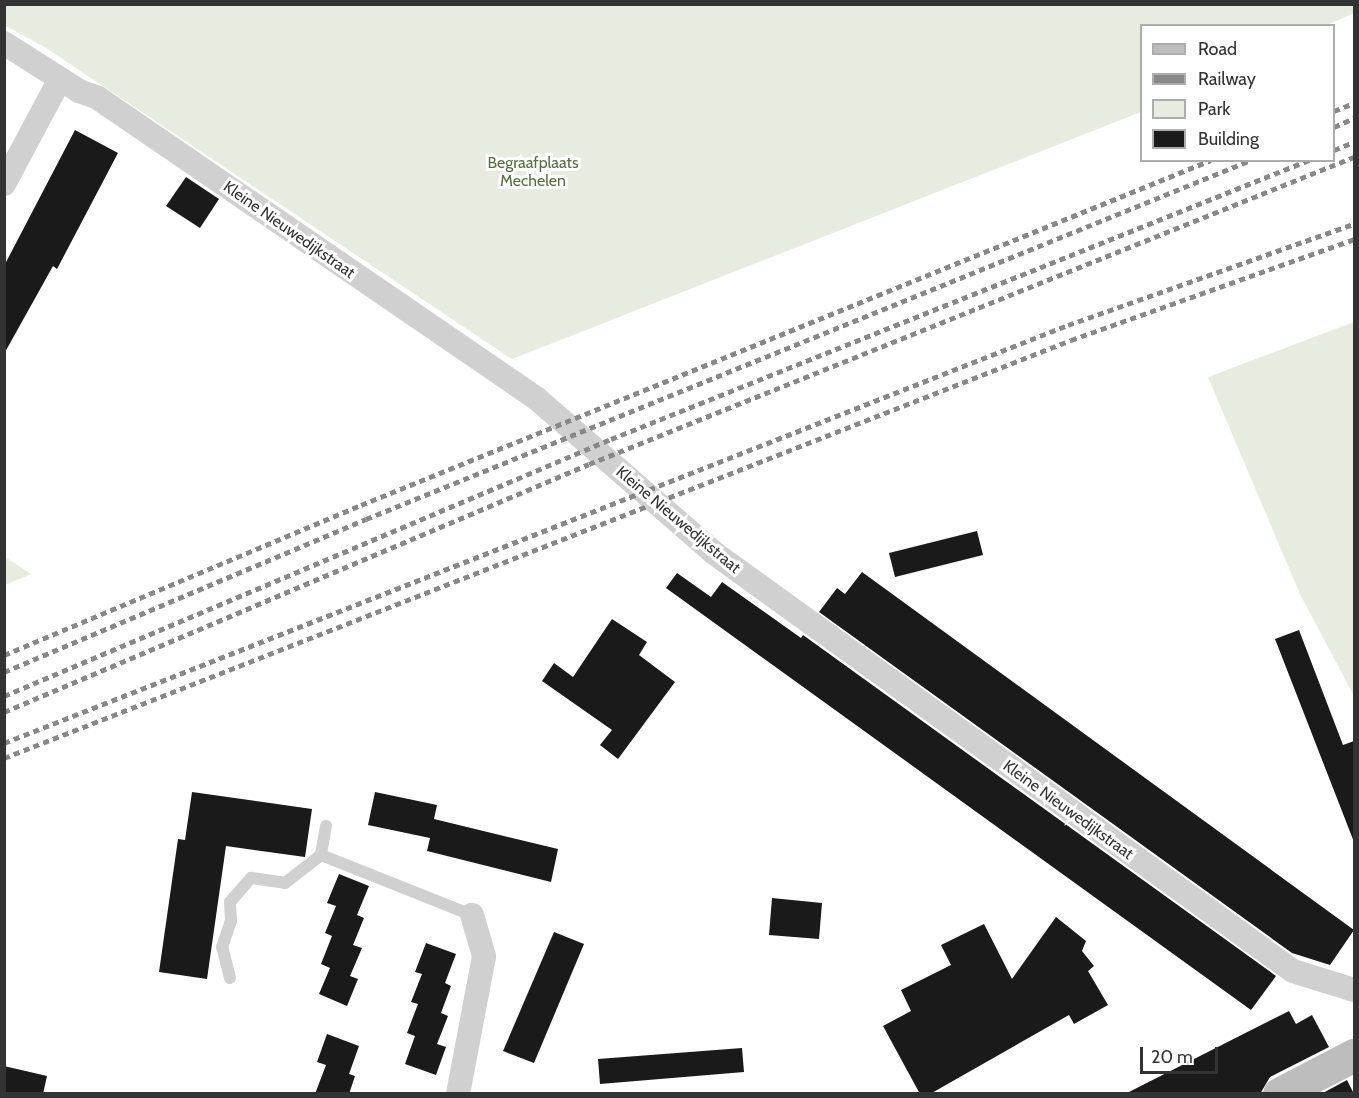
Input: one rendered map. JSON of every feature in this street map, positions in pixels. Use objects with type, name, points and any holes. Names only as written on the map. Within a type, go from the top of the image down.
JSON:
[{"type":"main road","points":[[1279,1094],[1354,1055]]},
{"type":"street","name":"Kleine Nieuwedijkstraat","points":[[4,43],[32,57],[60,79],[98,98],[536,398],[714,553],[1293,971],[1354,990]]},
{"type":"street","points":[[4,183],[60,79]]},
{"type":"street","points":[[458,1094],[484,956],[472,915]]},
{"type":"lane","points":[[230,978],[222,947],[231,921],[230,902],[251,878],[285,883],[321,855],[326,826]]},
{"type":"lane","points":[[321,855],[472,915]]},
{"type":"green space","name":"Begraafplaats Mechelen","points":[[5,4],[1354,4],[1354,13],[1329,24],[1140,24],[1140,112],[512,359],[43,46],[4,25]]},
{"type":"green space","points":[[1354,322],[1354,696],[1300,594],[1208,377]]},
{"type":"green space","points":[[5,557],[31,574],[5,585]]},
{"type":"building","points":[[75,130],[118,153],[57,269],[53,266],[4,354],[4,266]]},
{"type":"building","points":[[186,177],[219,199],[200,228],[166,206]]},
{"type":"building","points":[[977,531],[983,555],[895,577],[889,553]]},
{"type":"building","points":[[862,572],[1354,930],[1330,965],[1292,953],[819,612],[837,588],[845,594]]},
{"type":"building","points":[[677,573],[711,597],[722,582],[801,638],[803,635],[1276,976],[1251,1010],[666,588]]},
{"type":"building","points":[[612,619],[647,642],[639,655],[675,682],[618,759],[600,745],[612,730],[542,681],[554,663],[573,677]]},
{"type":"building","points":[[1299,630],[1343,745],[1354,741],[1354,842],[1275,639]]},
{"type":"building","points":[[192,792],[312,809],[305,857],[226,846],[207,979],[159,972],[178,839],[185,840]]},
{"type":"building","points":[[375,792],[437,805],[434,819],[558,849],[551,882],[427,851],[430,838],[368,825]]},
{"type":"building","points":[[339,874],[369,886],[357,915],[364,918],[353,945],[362,948],[350,976],[358,979],[347,1006],[319,994],[330,968],[321,964],[332,936],[325,933],[336,906],[327,903]]},
{"type":"building","points":[[772,898],[822,903],[819,939],[769,935]]},
{"type":"building","points":[[1056,917],[1086,941],[1082,951],[1094,966],[1088,971],[1108,1005],[1074,1024],[1069,1015],[930,1094],[920,1094],[883,1026],[911,1011],[901,990],[951,965],[941,945],[984,924],[1012,979]]},
{"type":"building","points":[[554,932],[584,944],[534,1063],[503,1051]]},
{"type":"building","points":[[426,943],[456,954],[445,983],[451,986],[441,1013],[448,1016],[437,1044],[446,1047],[436,1075],[405,1064],[415,1036],[407,1033],[418,1004],[411,1002],[422,974],[415,972]]},
{"type":"building","points":[[1289,1011],[1296,1024],[1312,1015],[1329,1047],[1270,1077],[1260,1094],[1125,1094]]},
{"type":"building","points":[[327,1034],[359,1046],[349,1074],[355,1076],[349,1094],[315,1094],[326,1065],[317,1062]]},
{"type":"building","points":[[742,1048],[744,1072],[600,1084],[598,1059]]},
{"type":"building","points":[[4,1066],[47,1076],[43,1094],[4,1094]]},
{"type":"building","points":[[1347,1080],[1354,1094],[1321,1094]]},
{"type":"railway","points":[[1335,111],[1354,103]]},
{"type":"railway","points":[[1335,127],[1354,118]]},
{"type":"railway","points":[[1335,150],[1354,142]]},
{"type":"railway","points":[[4,712],[589,464],[1354,157]]},
{"type":"railway","points":[[4,655],[361,505],[1206,162]]},
{"type":"railway","points":[[4,672],[366,519],[1246,162]]},
{"type":"railway","points":[[4,696],[611,439],[1304,162]]},
{"type":"railway","points":[[4,743],[1068,325],[1354,224]]},
{"type":"railway","points":[[4,758],[1071,340],[1354,239]]}]
